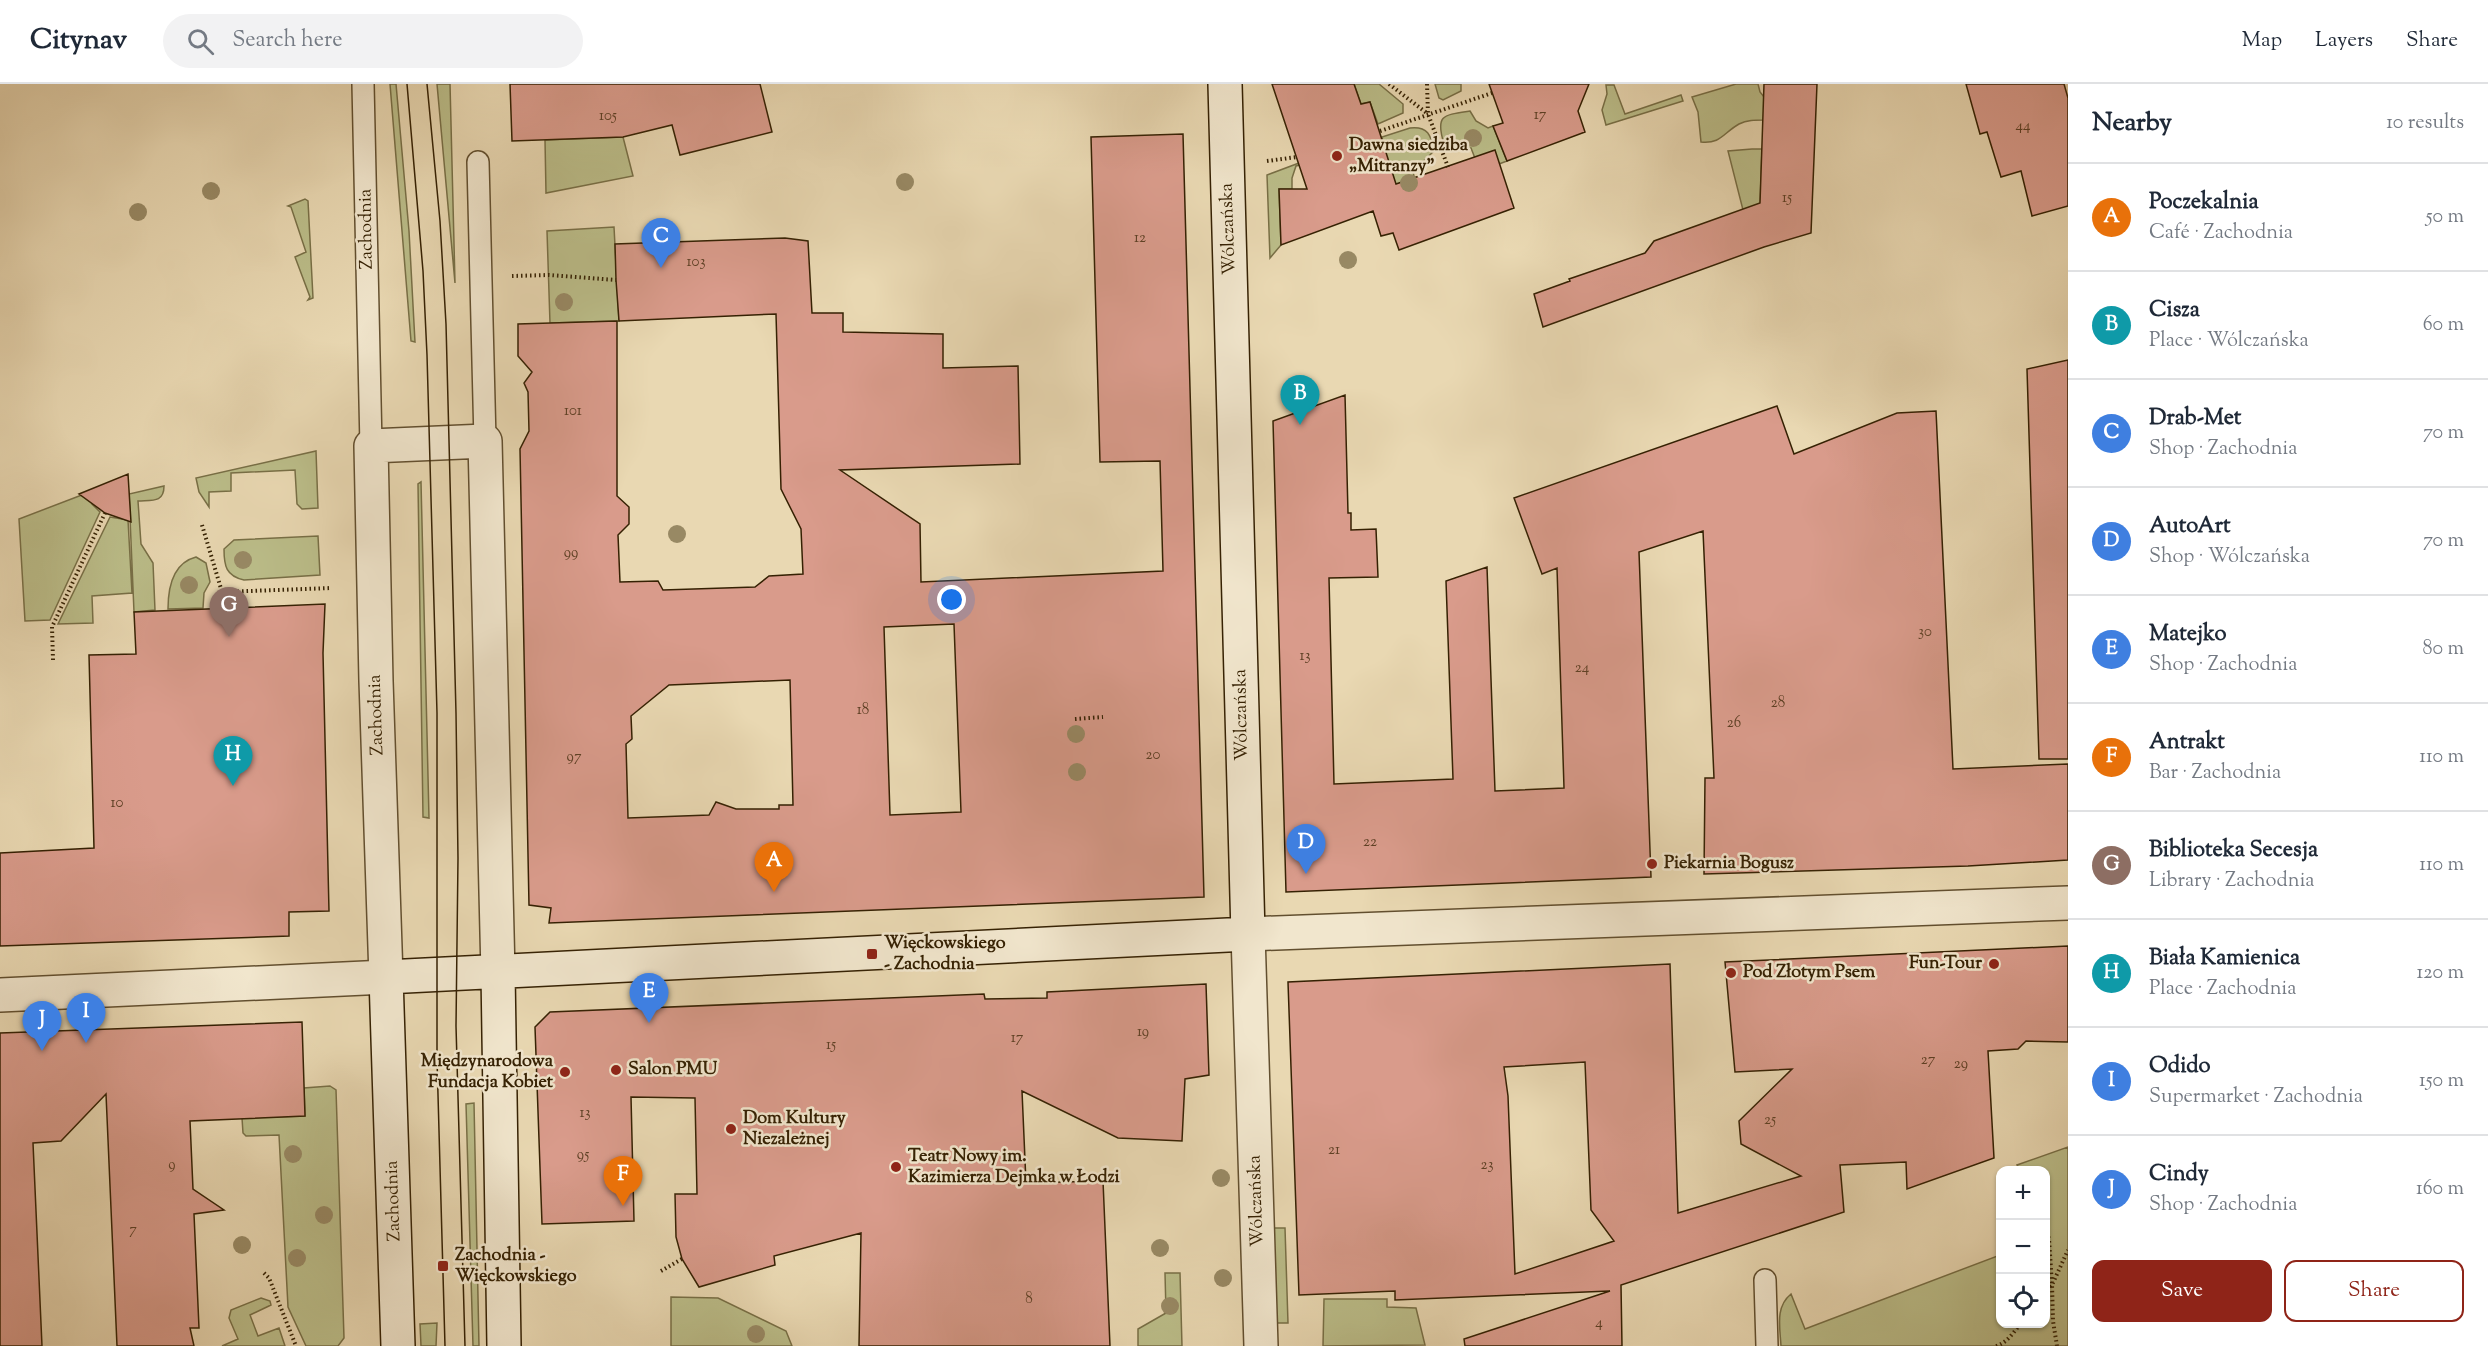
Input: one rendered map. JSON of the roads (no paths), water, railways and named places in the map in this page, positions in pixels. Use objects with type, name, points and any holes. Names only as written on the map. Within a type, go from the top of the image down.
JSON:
[{"type":"street","name":"Wólczańska","points":[[1225,84],[1248,934],[1262,1346]]},
{"type":"street","points":[[371,446],[485,441],[498,973],[504,1346]]},
{"type":"street","name":"Zachodnia","points":[[371,446],[376,692],[398,1346]]},
{"type":"street","points":[[0,995],[498,973],[1248,934],[2068,903]]},
{"type":"lane","name":"Zachodnia","points":[[363,84],[371,446]]},
{"type":"lane","points":[[477,162],[485,441]]},
{"type":"lane","points":[[1765,1280],[1767,1346]]},
{"type":"tram line","points":[[407,84],[423,271],[427,355],[437,713],[437,1059],[445,1346]]},
{"type":"tram line","points":[[427,84],[440,221],[446,324],[456,713],[458,858],[456,1026],[465,1346]]},
{"type":"place","name":"Dawna siedziba „Mitranzy”","points":[[1337,156]]},
{"type":"place","name":"Drab-Met","points":[[661,268]]},
{"type":"place","name":"Cisza","points":[[1300,425]]},
{"type":"place","name":"Biblioteka Secesja","points":[[229,637]]},
{"type":"place","name":"Biała Kamienica","points":[[233,786]]},
{"type":"place","name":"Piekarnia Bogusz","points":[[1652,864]]},
{"type":"place","name":"AutoArt","points":[[1306,874]]},
{"type":"place","name":"Poczekalnia","points":[[774,892]]},
{"type":"place","name":"Więckowskiego - Zachodnia","points":[[872,954]]},
{"type":"place","name":"Fun-Tour","points":[[1994,964]]},
{"type":"place","name":"Pod Złotym Psem","points":[[1731,973]]},
{"type":"place","name":"Matejko","points":[[649,1023]]},
{"type":"place","name":"Odido","points":[[86,1043]]},
{"type":"place","name":"Cindy","points":[[42,1051]]},
{"type":"place","name":"Salon PMU","points":[[616,1070]]},
{"type":"place","name":"Międzynarodowa Fundacja Kobiet","points":[[565,1072]]},
{"type":"place","name":"Dom Kultury Niezależnej","points":[[731,1129]]},
{"type":"place","name":"Teatr Nowy im. Kazimierza Dejmka w Łodzi","points":[[896,1167]]},
{"type":"place","name":"Antrakt","points":[[623,1206]]},
{"type":"place","name":"Zachodnia - Więckowskiego","points":[[443,1266]]}]
